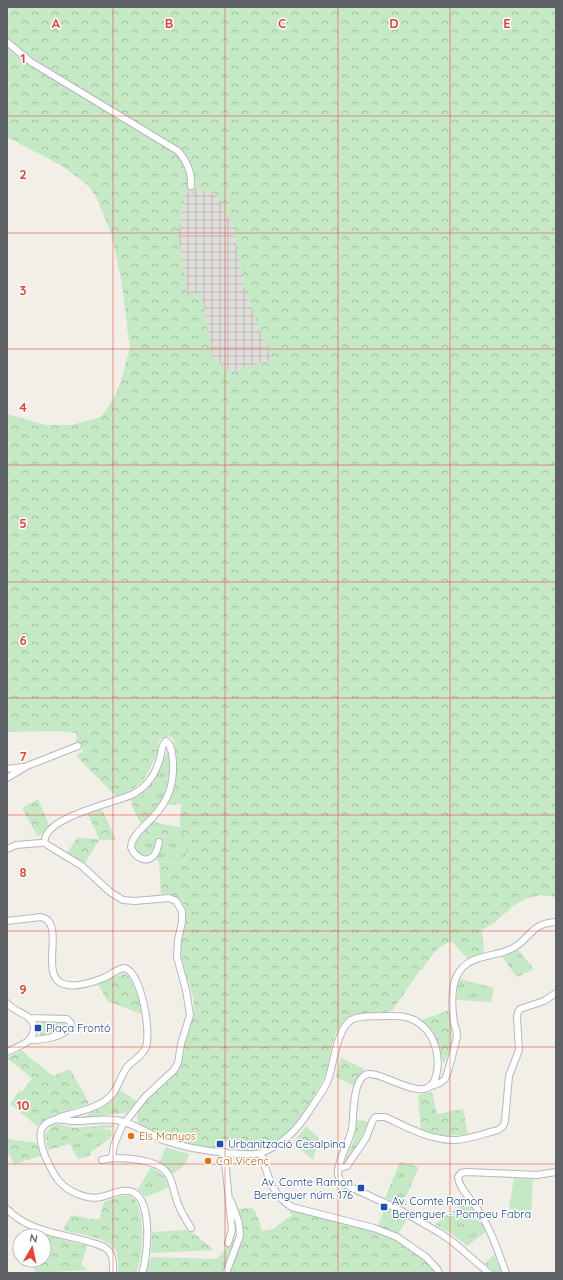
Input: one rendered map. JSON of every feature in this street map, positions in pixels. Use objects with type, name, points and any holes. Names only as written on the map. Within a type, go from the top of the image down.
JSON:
[{"type":"street","points":[[7,42],[31,62],[178,151],[188,166],[191,176],[191,186]]},
{"type":"street","points":[[44,842],[46,834],[49,830],[71,817],[96,806],[123,798],[143,788],[158,765],[163,744],[166,741],[170,745],[173,758],[174,773],[171,789],[158,812],[134,836],[131,842],[131,847],[137,856],[141,859],[146,859],[154,855],[159,842]]},
{"type":"street","points":[[7,778],[27,766],[78,746]]},
{"type":"street","points":[[7,769],[27,766]]},
{"type":"street","points":[[7,849],[16,845],[44,842],[82,866],[110,892],[122,900],[135,901],[169,898],[176,901],[182,911],[182,922],[178,940],[177,956],[190,1015],[177,1066],[145,1097],[125,1122],[117,1137],[112,1158]]},
{"type":"street","points":[[7,843],[16,845]]},
{"type":"street","points":[[7,921],[41,917],[49,921],[52,929],[53,972],[56,979],[60,982],[72,985],[81,984],[99,980],[125,968],[133,975],[144,998],[148,1036],[146,1047],[141,1055],[128,1066],[107,1100],[48,1122],[42,1128],[41,1132],[41,1144],[55,1175],[65,1187],[73,1192],[91,1198],[98,1198],[128,1190],[135,1193],[140,1199],[147,1226],[147,1253],[142,1273]]},
{"type":"street","points":[[489,1273],[453,1242],[440,1233],[400,1210],[342,1183],[338,1177],[338,1169],[350,1135],[354,1103],[359,1083],[362,1078],[366,1075],[372,1074],[400,1085],[415,1088],[423,1088],[439,1084],[445,1079],[456,1042],[457,1035],[452,1004],[455,980],[458,973],[470,961],[510,950],[540,925],[556,922]]},
{"type":"street","points":[[338,1169],[347,1166],[366,1138],[373,1120],[381,1116],[415,1131],[438,1138],[456,1140],[498,1130],[503,1126],[505,1120],[509,1076],[519,1050],[518,1012],[520,1009],[544,1001],[556,993]]},
{"type":"street","points":[[7,1003],[10,1007],[30,1018],[67,1019],[71,1023],[68,1030],[51,1038],[30,1040],[7,1052]]},
{"type":"street","points":[[56,1119],[70,1121],[117,1120],[125,1122],[148,1134],[196,1150],[242,1154],[261,1153],[293,1134],[302,1122],[328,1082],[342,1031],[353,1019],[361,1018],[401,1016],[411,1018],[420,1024],[432,1037],[437,1054],[437,1072],[434,1082],[430,1086]]},
{"type":"street","points":[[30,1018],[34,1027],[33,1035],[30,1040]]},
{"type":"street","points":[[224,1152],[232,1230],[228,1243]]},
{"type":"street","points":[[261,1153],[271,1182],[279,1197],[284,1202],[292,1207],[374,1228],[397,1237],[426,1257],[437,1268],[439,1273]]},
{"type":"street","points":[[102,1160],[112,1158],[144,1161],[158,1166],[168,1174],[178,1205],[191,1228]]},
{"type":"street","points":[[506,1273],[486,1223],[461,1187],[458,1182],[458,1177],[461,1172],[537,1175],[556,1172]]},
{"type":"street","points":[[226,1273],[240,1236],[239,1223],[229,1197]]},
{"type":"street","points":[[7,1210],[18,1218],[37,1228],[108,1249],[113,1256],[113,1273]]},
{"type":"shaded area","points":[[195,188],[215,194],[232,223],[244,286],[262,336],[273,359],[230,372],[213,358],[201,293],[188,295],[178,236],[186,191]]},
{"type":"green space","points":[[7,7],[556,7],[556,897],[540,895],[525,899],[513,906],[494,923],[482,930],[484,952],[468,959],[452,942],[442,946],[434,953],[422,970],[420,970],[392,1011],[362,1014],[347,1018],[342,1023],[335,1035],[325,1077],[299,1119],[278,1140],[269,1145],[246,1153],[240,1144],[232,1140],[220,1145],[216,1149],[180,1143],[142,1127],[139,1124],[137,1117],[140,1109],[146,1101],[177,1071],[181,1065],[185,1041],[194,1009],[193,997],[181,954],[181,942],[186,921],[186,910],[182,902],[177,898],[168,894],[161,894],[159,861],[178,864],[185,861],[187,857],[185,840],[180,826],[181,804],[166,805],[173,788],[176,773],[174,740],[170,736],[159,739],[158,751],[146,776],[132,789],[117,797],[76,755],[82,752],[83,748],[81,743],[76,742],[77,733],[59,731],[7,732],[7,414],[46,425],[72,425],[100,417],[105,412],[116,394],[130,347],[121,279],[111,233],[96,197],[88,185],[62,166],[7,137]],"holes":[[[195,188],[215,194],[221,202],[224,211],[232,223],[244,286],[262,336],[273,359],[231,372],[213,358],[201,293],[188,294],[178,236],[186,191],[195,193]]]},
{"type":"green space","points":[[168,750],[170,777],[164,797],[160,803],[139,794],[151,783]]},
{"type":"green space","points":[[139,794],[160,803],[141,824],[130,799]]},
{"type":"green space","points":[[38,799],[49,825],[38,837],[22,808]]},
{"type":"green space","points":[[102,809],[116,840],[99,840],[85,863],[67,853],[77,838],[99,839],[88,814]]},
{"type":"green space","points":[[153,822],[179,827],[177,838],[140,836]]},
{"type":"green space","points":[[179,827],[181,827],[187,852],[184,861],[180,864],[157,861],[157,856],[163,841],[160,838],[155,841],[153,850],[147,855],[141,854],[135,849],[136,841],[140,836],[176,838]]},
{"type":"green space","points":[[518,950],[534,969],[517,977],[502,957]]},
{"type":"green space","points":[[123,973],[129,977],[140,1000],[141,1014],[107,1001],[98,984]]},
{"type":"green space","points":[[460,979],[494,988],[491,1002],[456,1000]]},
{"type":"green space","points":[[449,1010],[452,1036],[450,1049],[444,1063],[436,1037],[422,1020]]},
{"type":"green space","points":[[42,1022],[66,1024],[64,1027],[42,1037],[40,1035],[38,1024]]},
{"type":"green space","points":[[22,1050],[53,1076],[70,1069],[89,1103],[55,1115],[37,1126],[10,1104],[20,1090],[22,1092],[32,1078],[7,1058]]},
{"type":"green space","points":[[341,1058],[364,1069],[364,1071],[358,1076],[354,1086],[336,1077]]},
{"type":"green space","points":[[120,1090],[137,1101],[125,1113],[81,1118],[108,1104]]},
{"type":"green space","points":[[432,1092],[437,1114],[463,1109],[468,1134],[445,1136],[421,1130],[418,1095]]},
{"type":"green space","points":[[357,1120],[368,1122],[359,1142],[344,1164],[354,1139]]},
{"type":"green space","points":[[56,1124],[74,1128],[115,1125],[109,1128],[95,1128],[87,1130],[67,1139],[69,1144],[48,1150],[45,1135],[51,1126]]},
{"type":"green space","points":[[306,1126],[319,1138],[313,1160],[293,1143]]},
{"type":"green space","points":[[98,1128],[111,1130],[112,1133],[109,1139],[92,1151],[89,1156],[78,1159],[67,1139]]},
{"type":"green space","points":[[7,1139],[36,1143],[41,1156],[14,1164],[7,1150]]},
{"type":"green space","points":[[166,1147],[189,1154],[183,1167],[171,1174],[159,1163]]},
{"type":"green space","points":[[400,1162],[419,1167],[402,1206],[385,1198]]},
{"type":"green space","points":[[151,1167],[164,1176],[169,1187],[146,1197],[138,1189]]},
{"type":"green space","points":[[514,1178],[533,1179],[531,1218],[509,1208]]},
{"type":"green space","points":[[120,1196],[132,1197],[137,1203],[140,1211],[142,1222],[142,1245],[136,1273],[118,1273],[117,1253],[107,1242],[63,1230],[71,1215],[99,1220],[104,1202]]},
{"type":"green space","points":[[466,1201],[477,1215],[486,1232],[467,1246],[435,1224]]},
{"type":"green space","points":[[252,1208],[256,1213],[262,1231],[273,1229],[292,1215],[288,1209],[369,1229],[407,1245],[422,1258],[435,1273],[145,1273],[151,1257],[217,1259],[238,1235],[233,1209]]},
{"type":"green space","points":[[385,1208],[407,1219],[398,1235],[378,1226]]},
{"type":"green space","points":[[187,1230],[192,1232],[214,1250],[151,1253],[152,1232]]},
{"type":"green space","points":[[52,1237],[87,1246],[81,1266],[87,1270],[37,1273],[33,1268],[52,1268]]},
{"type":"green space","points":[[494,1255],[503,1273],[495,1273],[485,1263]]},
{"type":"place","name":"Plaça Frontó","points":[[38,1028]]},
{"type":"place","name":"Els Manyos","points":[[131,1136]]},
{"type":"place","name":"Urbanització Cesalpina","points":[[220,1144]]},
{"type":"place","name":"Cal Vicenç","points":[[208,1161]]},
{"type":"place","name":"Av. Comte Ramon Berenguer núm. 176","points":[[361,1188]]},
{"type":"place","name":"Av. Comte Ramon Berenguer - Pompeu Fabra","points":[[384,1207]]}]
